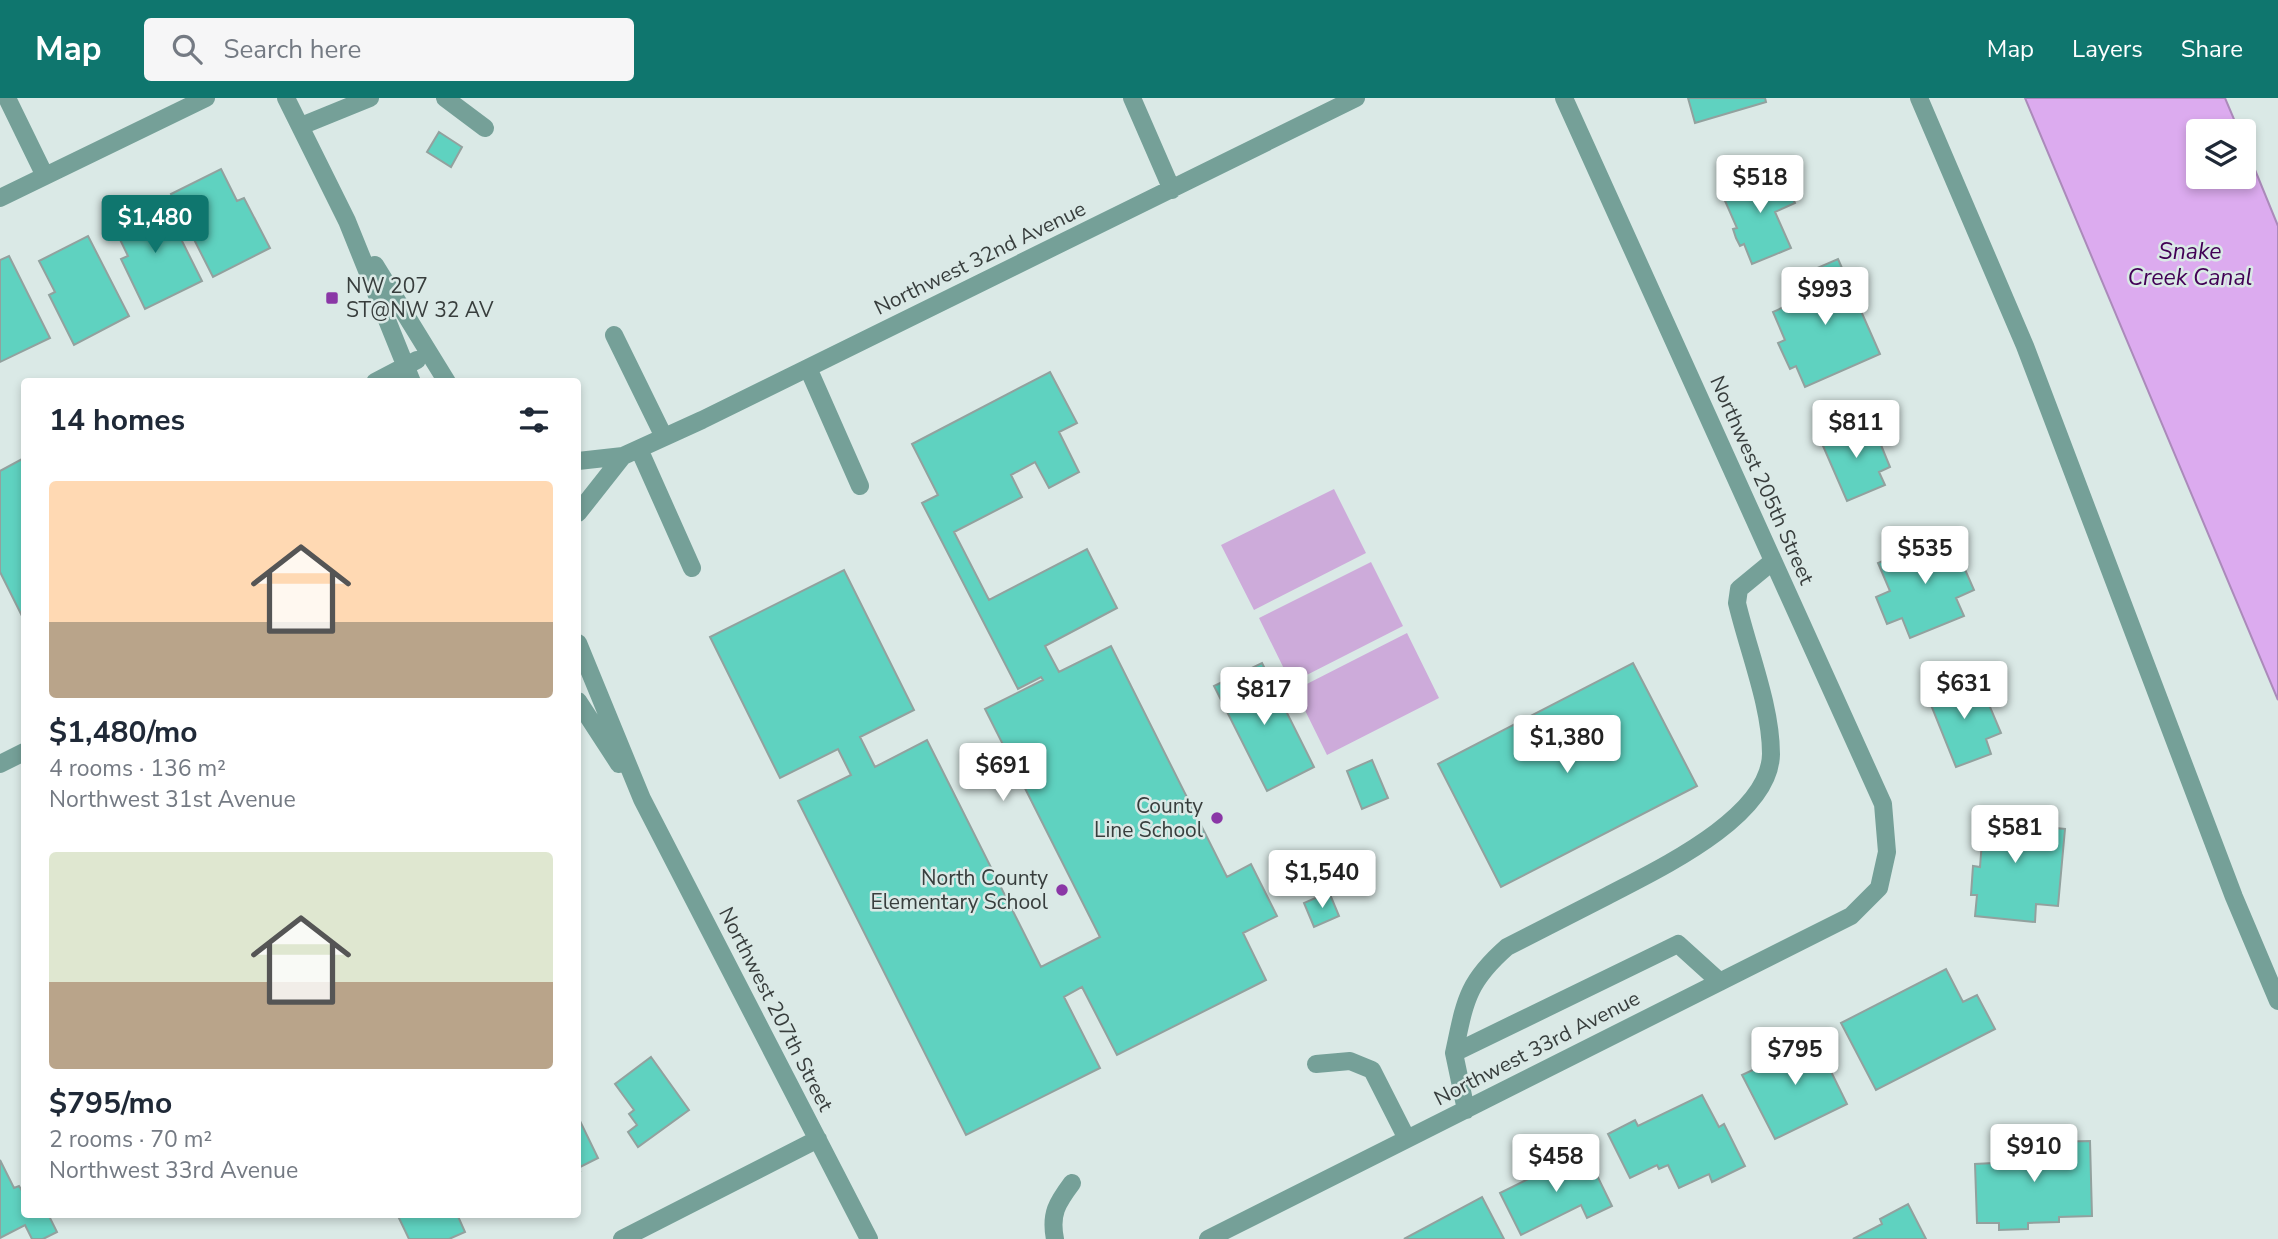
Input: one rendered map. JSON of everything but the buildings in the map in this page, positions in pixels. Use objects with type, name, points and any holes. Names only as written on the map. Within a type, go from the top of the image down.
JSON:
[{"type":"street","points":[[7,98],[45,176]]},
{"type":"street","points":[[0,198],[206,98]]},
{"type":"street","points":[[286,98],[347,221],[409,373]]},
{"type":"street","points":[[301,127],[370,98]]},
{"type":"street","points":[[445,98],[485,128]]},
{"type":"street","points":[[1132,98],[1172,190]]},
{"type":"street","name":"Northwest 32nd Avenue","points":[[581,461],[631,453],[1356,98]]},
{"type":"street","name":"Northwest 205th Street","points":[[1564,98],[1883,804],[1887,852],[1879,888]]},
{"type":"street","points":[[1919,98],[2025,346],[2234,897],[2278,1001]]},
{"type":"street","points":[[347,221],[445,378]]},
{"type":"street","points":[[614,335],[664,437]]},
{"type":"street","points":[[390,378],[409,373],[429,353]]},
{"type":"street","points":[[808,368],[860,486]]},
{"type":"street","points":[[631,453],[692,568]]},
{"type":"street","name":"Northwest 32nd Avenue","points":[[581,510],[631,453]]},
{"type":"street","points":[[1466,1110],[1454,1053],[1463,1008],[1474,982],[1498,955],[1507,947],[1679,858],[1728,822],[1760,789],[1771,757],[1767,715],[1737,603],[1739,589],[1773,561]]},
{"type":"street","name":"Northwest 207th Street","points":[[581,650],[642,800],[869,1239]]},
{"type":"street","name":"Northwest 207th Street","points":[[581,706],[642,800]]},
{"type":"street","points":[[0,764],[21,754]]},
{"type":"street","name":"Northwest 33rd Avenue","points":[[1208,1239],[1851,916],[1879,888]]},
{"type":"street","points":[[1454,1053],[1678,944],[1720,982]]},
{"type":"street","points":[[1317,1064],[1350,1061],[1372,1070],[1407,1139]]},
{"type":"street","points":[[622,1239],[818,1139]]},
{"type":"street","points":[[1055,1239],[1052,1221],[1060,1199],[1072,1183]]},
{"type":"shaded area","points":[[1334,489],[1366,553],[1254,610],[1221,545]]},
{"type":"shaded area","points":[[1371,562],[1403,626],[1291,683],[1259,618]]},
{"type":"shaded area","points":[[1407,633],[1439,698],[1327,755],[1295,690]]},
{"type":"water","name":"Snake Creek Canal","points":[[2025,98],[2225,98],[2234,119],[2186,119],[2186,189],[2256,189],[2256,172],[2278,226],[2278,700]]},
{"type":"place","name":"NW 207 ST@NW 32 AV","points":[[332,298]]},
{"type":"place","name":"County Line School","points":[[1217,818]]},
{"type":"place","name":"North County Elementary School","points":[[1062,890]]}]
